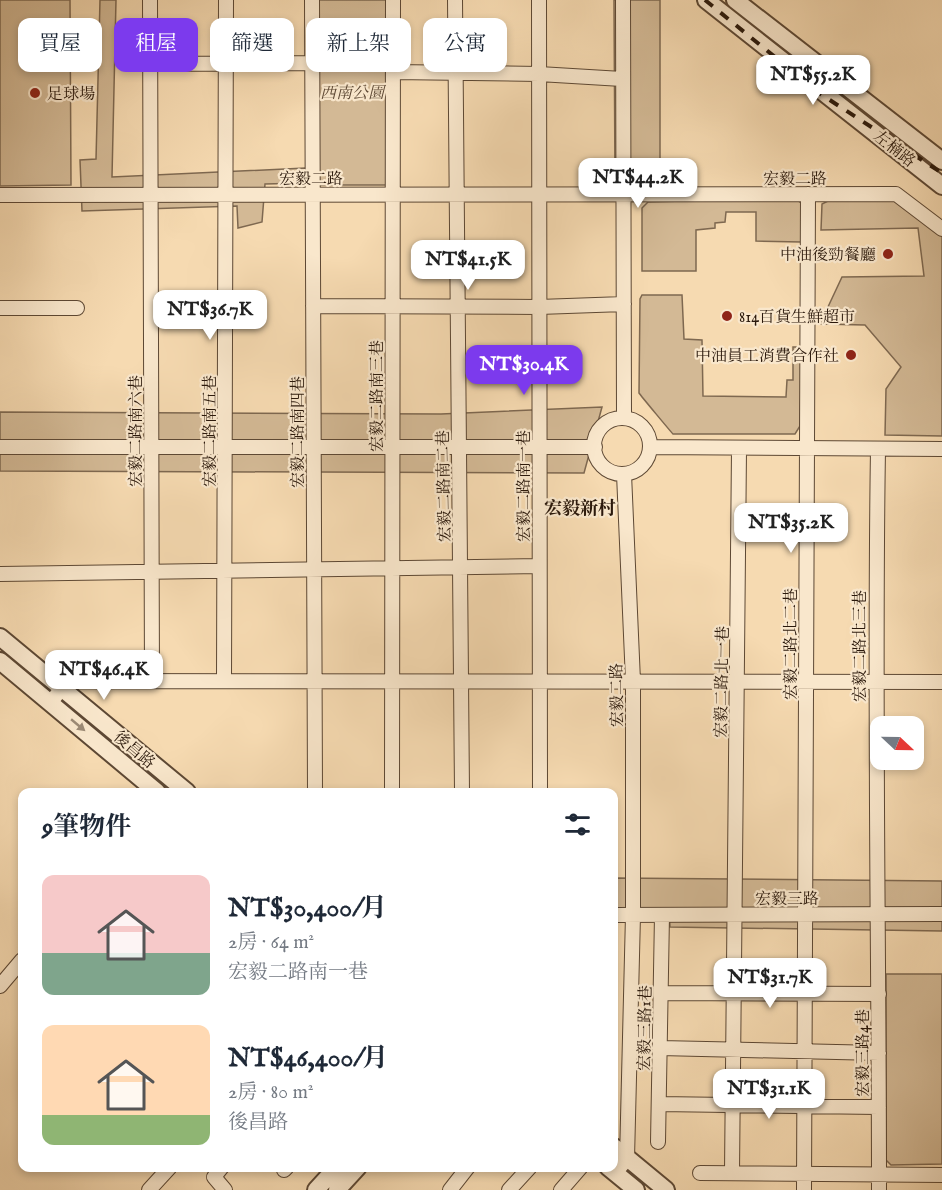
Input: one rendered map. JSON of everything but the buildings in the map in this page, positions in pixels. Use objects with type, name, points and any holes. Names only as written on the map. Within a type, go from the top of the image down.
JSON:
[{"type":"street","name":"宏毅二路南六巷","points":[[150,0],[150,18]]},
{"type":"street","name":"宏毅二路南五巷","points":[[226,0],[226,18]]},
{"type":"street","name":"宏毅二路南四巷","points":[[312,0],[312,18]]},
{"type":"street","name":"宏毅二路南三巷","points":[[393,0],[393,18]]},
{"type":"street","name":"宏毅二路南二巷","points":[[455,0],[462,788]]},
{"type":"street","name":"宏毅二路南一巷","points":[[539,0],[540,788]]},
{"type":"street","points":[[623,0],[624,418]]},
{"type":"street","name":"左楠路","points":[[706,0],[942,186]]},
{"type":"street","name":"左楠路","points":[[735,0],[942,161]]},
{"type":"street","name":"宏毅二路南六巷","points":[[150,72],[152,681]]},
{"type":"street","name":"宏毅二路南五巷","points":[[224,681],[226,72]]},
{"type":"street","name":"宏毅二路南四巷","points":[[312,72],[315,788]]},
{"type":"street","name":"宏毅二路南三巷","points":[[392,788],[393,72]]},
{"type":"street","points":[[393,72],[539,74],[622,79]]},
{"type":"street","name":"宏毅二路北二巷","points":[[804,1190],[808,194]]},
{"type":"street","name":"宏毅二路","points":[[0,195],[896,194],[942,229]]},
{"type":"street","points":[[313,306],[539,307],[624,304]]},
{"type":"street","points":[[0,308],[77,308]]},
{"type":"street","points":[[624,418],[641,425],[647,432],[650,447],[647,459],[641,467],[624,474],[607,469],[601,463],[595,447],[600,429],[607,423],[624,418]]},
{"type":"street","points":[[0,447],[540,449],[595,447]]},
{"type":"street","points":[[650,447],[740,450],[942,449]]},
{"type":"street","name":"宏毅二路北一巷","points":[[732,1173],[740,450]]},
{"type":"street","name":"宏毅二路北三巷","points":[[879,450],[875,680],[879,915]]},
{"type":"street","name":"宏毅二路","points":[[624,474],[633,681],[633,915]]},
{"type":"street","points":[[0,574],[539,566]]},
{"type":"street","name":"後昌路","points":[[0,637],[62,688],[174,788]]},
{"type":"street","name":"後昌路","points":[[0,661],[153,788]]},
{"type":"street","points":[[51,702],[62,688],[73,681],[806,682],[875,680],[942,682]]},
{"type":"street","name":"宏毅三路","points":[[618,915],[942,914]]},
{"type":"street","points":[[627,1159],[633,915]]},
{"type":"street","name":"宏毅三路1巷","points":[[658,1142],[662,915]]},
{"type":"street","name":"宏毅三路4巷","points":[[879,915],[879,1190]]},
{"type":"street","points":[[0,986],[18,965]]},
{"type":"street","points":[[661,993],[879,994]]},
{"type":"street","points":[[660,1048],[879,1053]]},
{"type":"street","points":[[659,1104],[733,1103],[879,1107]]},
{"type":"street","points":[[618,1151],[666,1190]]},
{"type":"street","points":[[618,1166],[627,1159]]},
{"type":"street","points":[[149,1190],[165,1172]]},
{"type":"street","points":[[218,1172],[214,1177],[225,1190]]},
{"type":"street","points":[[316,1190],[332,1172]]},
{"type":"street","points":[[337,1190],[353,1172]]},
{"type":"street","points":[[450,1190],[464,1172]]},
{"type":"street","points":[[509,1190],[525,1172]]},
{"type":"street","points":[[561,1190],[577,1172]]},
{"type":"street","points":[[614,1172],[636,1190]]},
{"type":"street","points":[[700,1173],[942,1175]]},
{"type":"green space","name":"足球場","points":[[0,0],[70,0],[70,18],[18,18],[18,72],[70,72],[71,185],[0,186]]},
{"type":"green space","points":[[100,0],[116,0],[112,177],[305,168],[305,183],[265,184],[262,222],[238,228],[237,206],[82,211],[80,160],[96,159],[98,72],[102,72],[102,18],[100,18]]},
{"type":"green space","name":"西南公園","points":[[317,0],[386,0],[386,18],[317,18]]},
{"type":"green space","points":[[614,0],[660,0],[660,182],[615,181]]},
{"type":"green space","name":"西南公園","points":[[317,72],[386,72],[387,185],[317,185]]},
{"type":"green space","points":[[795,198],[802,204],[801,242],[756,241],[756,212],[726,212],[725,222],[715,223],[715,228],[696,230],[696,271],[642,271],[642,208],[648,202]]},
{"type":"green space","points":[[830,200],[894,200],[942,236],[942,436],[885,435],[886,389],[901,367],[865,325],[820,324],[842,277],[924,276],[918,228],[821,230],[822,204]]},
{"type":"green space","points":[[642,295],[682,295],[684,339],[702,340],[703,396],[786,397],[787,380],[793,380],[793,347],[802,347],[800,426],[795,434],[673,434],[639,393],[640,299]]},
{"type":"green space","points":[[602,407],[584,473],[0,471],[0,412],[441,414]]},
{"type":"green space","points":[[618,878],[942,881],[942,931],[670,927],[669,909],[618,909]]},
{"type":"green space","points":[[886,974],[942,974],[942,1164],[891,1165],[886,1160]]},
{"type":"railway","points":[[705,0],[819,93],[942,173]]},
{"type":"place","name":"足球場","points":[[35,93]]},
{"type":"place","name":"中油後勁餐廳","points":[[888,254]]},
{"type":"place","name":"814百貨生鮮超市","points":[[727,316]]},
{"type":"place","name":"中油員工消費合作社","points":[[851,355]]},
{"type":"district","name":"宏毅新村","points":[[580,508]]}]
